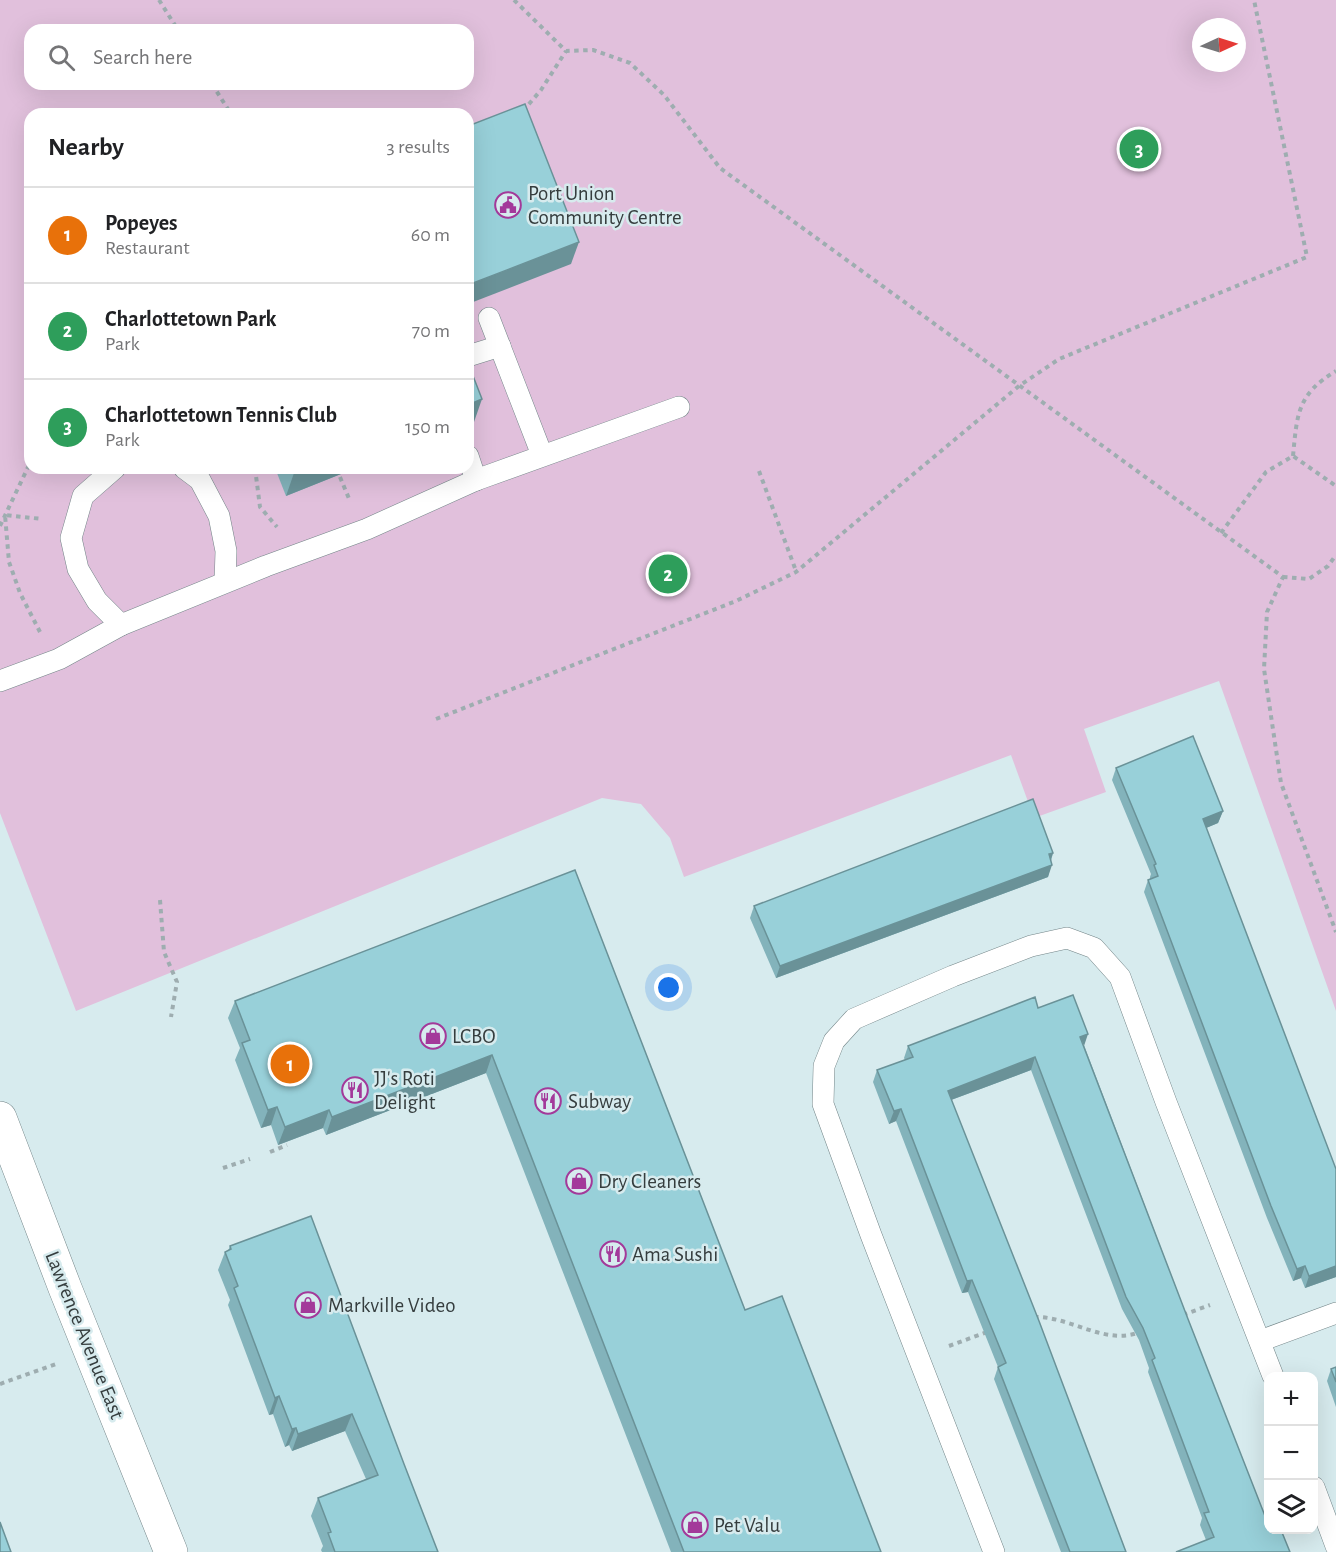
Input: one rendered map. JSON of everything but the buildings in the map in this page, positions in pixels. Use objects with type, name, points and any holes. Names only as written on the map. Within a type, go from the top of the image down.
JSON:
[{"type":"main road","name":"Lawrence Avenue East","points":[[0,1118],[171,1552]]},
{"type":"lane","points":[[489,318],[542,455]]},
{"type":"lane","points":[[474,354],[500,346]]},
{"type":"lane","points":[[0,681],[58,659],[121,625],[225,582],[367,529],[476,480],[679,408]]},
{"type":"lane","points":[[108,474],[83,496],[71,538],[78,569],[97,601],[121,625]]},
{"type":"lane","points":[[192,474],[200,480],[219,516],[226,550],[225,582]]},
{"type":"lane","points":[[474,474],[476,480]]},
{"type":"lane","points":[[994,1552],[871,1235],[823,1104],[824,1066],[834,1041],[854,1019],[953,976],[1031,946],[1067,938],[1094,948],[1120,977],[1271,1372]]},
{"type":"lane","points":[[1260,1341],[1336,1313]]},
{"type":"lane","points":[[1318,1498],[1336,1546]]},
{"type":"path","points":[[159,0],[174,24]]},
{"type":"path","points":[[514,0],[566,51],[592,50],[630,63],[664,95],[720,168],[1283,577],[1309,579],[1328,566],[1336,555]]},
{"type":"path","points":[[436,718],[736,601],[796,572],[1019,386],[1059,359],[1307,257],[1254,0]]},
{"type":"path","points":[[514,114],[523,111],[535,97],[566,51]]},
{"type":"path","points":[[216,90],[227,108]]},
{"type":"path","points":[[1293,456],[1300,405],[1325,378],[1336,371]]},
{"type":"path","points":[[1221,533],[1266,472],[1293,456]]},
{"type":"path","points":[[1293,456],[1336,486]]},
{"type":"path","points":[[759,471],[796,572]]},
{"type":"path","points":[[0,526],[24,474]]},
{"type":"path","points":[[256,474],[260,507],[279,529],[293,532],[299,554]]},
{"type":"path","points":[[5,515],[9,562],[20,593],[42,637]]},
{"type":"path","points":[[1283,577],[1267,612],[1264,669],[1281,783],[1336,932]]},
{"type":"path","points":[[160,900],[164,952],[177,982],[171,1017]]},
{"type":"path","points":[[270,1152],[287,1145]]},
{"type":"path","points":[[223,1168],[250,1158]]},
{"type":"path","points":[[1173,1319],[1214,1304]]},
{"type":"path","points":[[1028,1317],[1050,1317],[1101,1334],[1117,1336],[1133,1335],[1143,1331]]},
{"type":"path","points":[[919,1356],[998,1328]]},
{"type":"path","points":[[0,1384],[91,1352]]},
{"type":"shaded area","points":[[0,0],[1336,0],[1336,1011],[1219,681],[1084,729],[1106,792],[1034,818],[1011,755],[684,877],[670,838],[641,804],[602,798],[76,1011],[0,813]]},
{"type":"place","name":"Charlottetown Tennis Club","points":[[1139,149]]},
{"type":"place","name":"Port Union Community Centre","points":[[508,205]]},
{"type":"place","name":"Charlottetown Park","points":[[668,574]]},
{"type":"place","name":"LCBO","points":[[433,1036]]},
{"type":"place","name":"Popeyes","points":[[290,1064]]},
{"type":"place","name":"JJ's Roti Delight","points":[[355,1090]]},
{"type":"place","name":"Subway","points":[[548,1101]]},
{"type":"place","name":"Dry Cleaners","points":[[579,1181]]},
{"type":"place","name":"Ama Sushi","points":[[613,1254]]},
{"type":"place","name":"Markville Video","points":[[308,1305]]},
{"type":"place","name":"Pet Valu","points":[[695,1525]]}]
